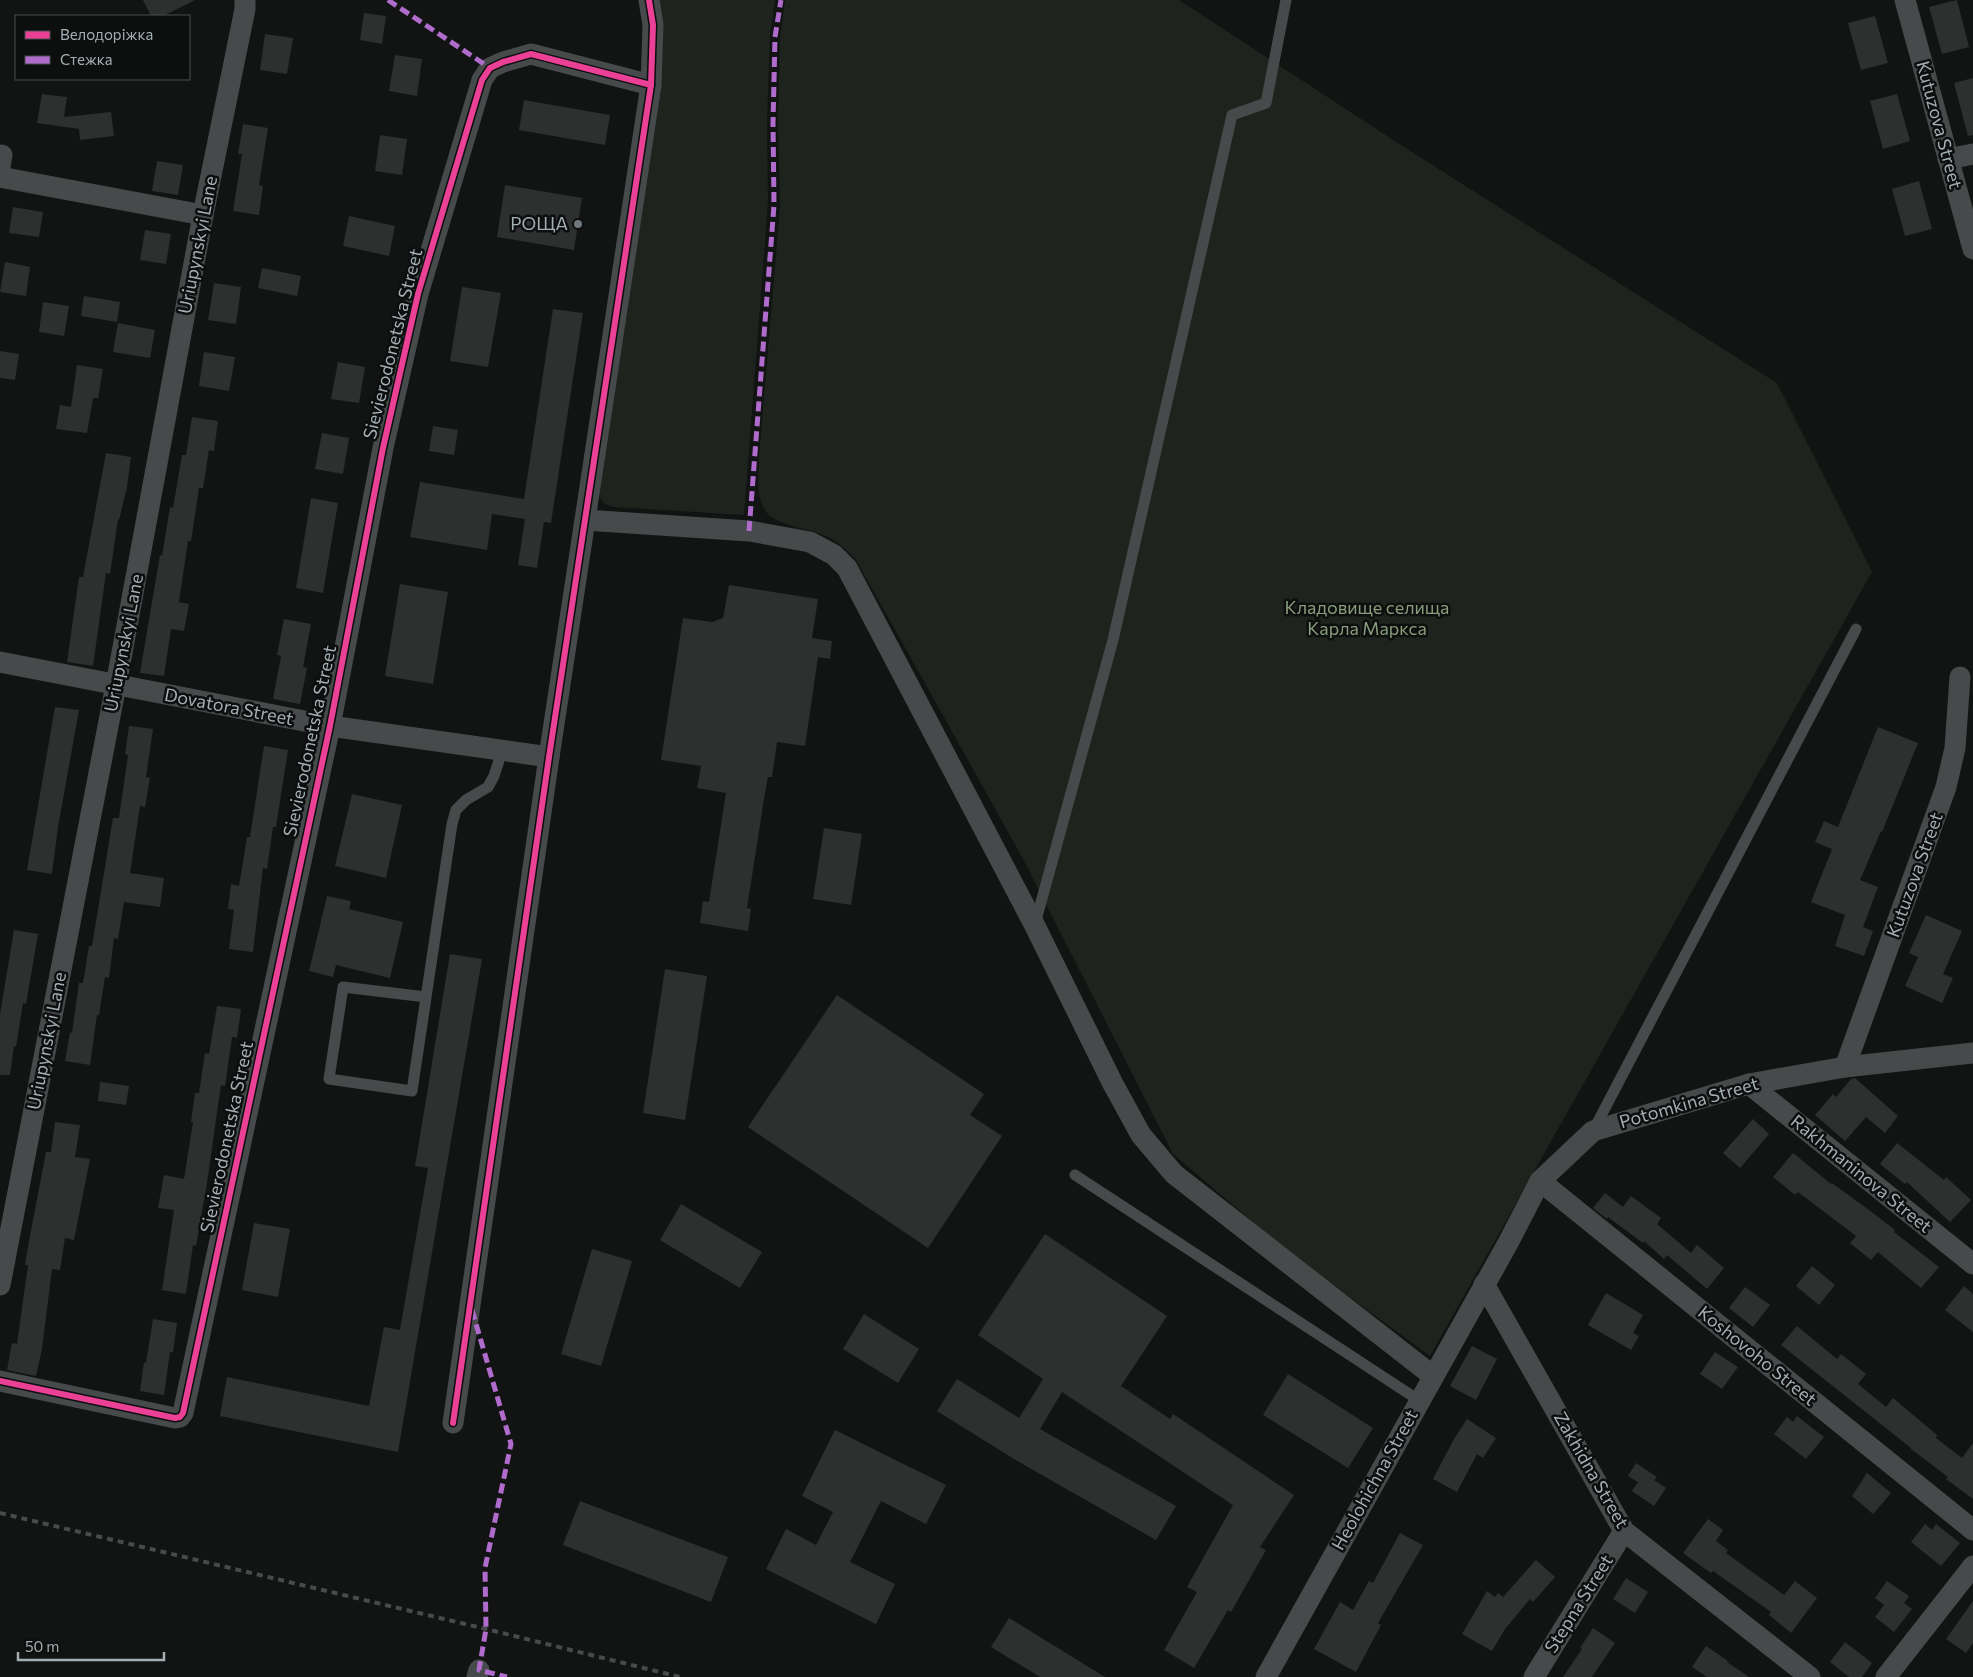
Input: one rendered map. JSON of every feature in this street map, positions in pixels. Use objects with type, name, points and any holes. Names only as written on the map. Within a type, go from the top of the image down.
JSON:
[{"type":"street","name":"Uriupynskyi Lane","points":[[0,1286],[116,685],[203,214],[245,9],[245,0]]},
{"type":"street","points":[[453,1423],[549,757],[650,85],[653,25],[649,0]]},
{"type":"street","name":"Kutuzova Street","points":[[1905,0],[1973,250]]},
{"type":"street","name":"Sievierodonetska Street","points":[[0,1381],[175,1418],[180,1417],[183,1412],[330,726],[382,448],[418,294],[482,80],[490,68],[531,54],[650,85]]},
{"type":"street","points":[[1948,159],[1973,154]]},
{"type":"street","points":[[0,177],[203,214]]},
{"type":"street","points":[[585,520],[749,532],[810,542],[834,555],[847,568],[1035,926],[1113,1084],[1141,1135],[1174,1174],[1434,1376]]},
{"type":"street","name":"Dovatora Street","points":[[0,662],[330,726],[502,752],[549,757]]},
{"type":"street","name":"Kutuzova Street","points":[[1845,1067],[1946,787],[1955,748],[1960,677]]},
{"type":"street","name":"Potomkina Street","points":[[1484,1284],[1540,1182],[1593,1131],[1749,1084],[1845,1067],[1973,1053]]},
{"type":"street","name":"Rakhmaninova Street","points":[[1749,1084],[1973,1264]]},
{"type":"street","name":"Koshovoho Street","points":[[1540,1182],[1973,1530]]},
{"type":"street","name":"Heolohichna Street","points":[[1266,1677],[1484,1284]]},
{"type":"street","name":"Zakhidna Street","points":[[1484,1284],[1624,1531],[1810,1677]]},
{"type":"street","name":"Stepna Street","points":[[1534,1677],[1624,1531]]},
{"type":"street","points":[[1886,1677],[1973,1566]]},
{"type":"lane","points":[[1035,926],[1112,640],[1232,115],[1266,103],[1286,0]]},
{"type":"lane","points":[[1593,1131],[1856,629]]},
{"type":"lane","points":[[426,997],[343,987],[329,1080],[412,1091],[452,824],[456,810],[466,800],[488,787],[502,752]]},
{"type":"lane","points":[[1075,1175],[1420,1401]]},
{"type":"green space","points":[[658,0],[775,0],[770,35],[767,124],[768,202],[744,515],[614,507],[607,505],[603,501],[598,489]]},
{"type":"green space","name":"Кладовище селища Карла Маркса","points":[[785,0],[1179,0],[1404,147],[1777,383],[1872,572],[1430,1356],[1288,1252],[1173,1154],[1021,855],[856,560],[845,549],[828,537],[775,519],[768,514],[761,503],[758,476],[759,456],[780,208],[778,123],[780,38]]},
{"type":"building","points":[[143,0],[195,0],[165,15],[150,15]]},
{"type":"building","points":[[1957,0],[1969,47],[1942,54],[1929,7]]},
{"type":"building","points":[[364,13],[386,16],[382,44],[360,40]]},
{"type":"building","points":[[1875,16],[1888,63],[1861,70],[1848,23]]},
{"type":"building","points":[[265,34],[293,38],[287,74],[260,70]]},
{"type":"building","points":[[395,55],[422,59],[417,96],[389,91]]},
{"type":"building","points":[[1973,78],[1973,135],[1968,136],[1954,83]]},
{"type":"building","points":[[42,94],[67,97],[64,117],[111,112],[114,136],[80,140],[79,129],[37,123]]},
{"type":"building","points":[[1897,94],[1910,141],[1883,149],[1870,101]]},
{"type":"building","points":[[524,100],[610,115],[605,145],[519,130]]},
{"type":"building","points":[[243,124],[268,128],[259,185],[263,186],[259,215],[233,211],[242,154],[238,154]]},
{"type":"building","points":[[380,135],[407,139],[402,175],[375,171]]},
{"type":"building","points":[[157,161],[183,165],[178,195],[152,191]]},
{"type":"building","points":[[1919,181],[1932,229],[1905,236],[1892,189]]},
{"type":"building","points":[[505,185],[582,198],[574,250],[497,237]]},
{"type":"building","points":[[13,207],[43,212],[39,237],[9,233]]},
{"type":"building","points":[[349,216],[395,226],[389,256],[343,246]]},
{"type":"building","points":[[145,230],[171,234],[166,264],[140,260]]},
{"type":"building","points":[[5,262],[30,267],[26,296],[0,292]]},
{"type":"building","points":[[262,268],[301,276],[297,296],[258,288]]},
{"type":"building","points":[[214,283],[241,287],[236,324],[208,320]]},
{"type":"building","points":[[462,287],[501,293],[488,367],[450,361]]},
{"type":"building","points":[[84,296],[120,302],[117,322],[81,316]]},
{"type":"building","points":[[43,302],[69,306],[64,336],[39,332]]},
{"type":"building","points":[[553,309],[583,313],[551,523],[544,522],[537,568],[518,565],[525,519],[492,514],[487,550],[410,537],[420,482],[524,499]]},
{"type":"building","points":[[118,323],[155,330],[150,358],[113,352]]},
{"type":"building","points":[[0,351],[19,354],[15,380],[0,378]]},
{"type":"building","points":[[204,352],[235,357],[229,391],[199,386]]},
{"type":"building","points":[[338,362],[365,367],[359,403],[331,399]]},
{"type":"building","points":[[77,365],[103,369],[98,398],[93,398],[87,433],[56,429],[60,405],[71,407]]},
{"type":"building","points":[[192,417],[218,421],[214,451],[209,450],[203,488],[199,488],[191,541],[188,541],[179,602],[189,604],[184,631],[171,629],[164,676],[140,673],[160,555],[162,556],[170,507],[173,508],[182,455],[186,455]]},
{"type":"building","points":[[433,426],[458,430],[454,455],[429,451]]},
{"type":"building","points":[[322,433],[349,438],[343,474],[315,469]]},
{"type":"building","points":[[106,453],[131,457],[127,487],[118,519],[110,574],[106,573],[93,666],[67,662],[79,577],[83,577]]},
{"type":"building","points":[[311,498],[338,503],[323,593],[296,588]]},
{"type":"building","points":[[400,584],[448,592],[433,684],[385,676]]},
{"type":"building","points":[[729,585],[818,599],[812,638],[832,641],[830,659],[818,657],[805,746],[777,742],[772,777],[768,777],[764,799],[747,908],[751,909],[748,931],[700,923],[703,901],[709,902],[726,793],[697,788],[701,766],[661,760],[683,618],[712,622],[723,618]]},
{"type":"building","points":[[284,619],[311,624],[303,667],[307,668],[300,704],[273,699],[281,656],[277,655]]},
{"type":"building","points":[[55,707],[79,710],[58,827],[52,874],[27,870]]},
{"type":"building","points":[[129,726],[153,729],[146,777],[150,778],[145,807],[140,806],[130,873],[164,878],[160,907],[124,902],[118,939],[114,938],[109,978],[105,977],[99,1015],[97,1015],[90,1065],[65,1061],[70,1032],[72,1033],[79,983],[83,983],[89,946],[92,946],[113,818],[119,818],[128,755],[125,754]]},
{"type":"building","points":[[1878,727],[1918,743],[1882,832],[1860,880],[1878,887],[1863,927],[1873,931],[1864,956],[1835,946],[1845,915],[1811,902],[1832,849],[1815,842],[1824,821],[1838,827]]},
{"type":"building","points":[[264,746],[288,750],[276,827],[273,827],[267,869],[263,868],[253,952],[229,949],[234,910],[228,909],[231,884],[239,886],[247,837],[250,837]]},
{"type":"building","points":[[352,794],[402,805],[386,878],[335,866]]},
{"type":"building","points":[[824,828],[862,834],[851,905],[813,899]]},
{"type":"building","points":[[327,896],[351,901],[349,909],[403,922],[390,978],[336,965],[333,977],[309,971]]},
{"type":"building","points":[[1926,915],[1962,931],[1943,974],[1953,978],[1942,1003],[1905,986],[1918,957],[1909,953]]},
{"type":"building","points":[[14,930],[38,934],[26,1004],[23,1003],[10,1075],[0,1075],[0,1014]]},
{"type":"building","points":[[450,954],[482,959],[398,1452],[220,1416],[227,1377],[369,1406],[384,1327],[400,1330],[428,1168],[415,1166]]},
{"type":"building","points":[[665,969],[707,976],[685,1120],[643,1113]]},
{"type":"building","points":[[837,995],[984,1094],[970,1115],[1002,1136],[928,1248],[748,1127]]},
{"type":"building","points":[[217,1006],[241,1009],[237,1038],[232,1037],[225,1086],[221,1085],[207,1183],[196,1246],[193,1245],[186,1294],[162,1290],[174,1210],[158,1208],[164,1175],[184,1179],[193,1122],[191,1122],[195,1093],[199,1093],[205,1053],[209,1054]]},
{"type":"building","points":[[1855,1078],[1898,1116],[1885,1133],[1866,1117],[1845,1141],[1815,1115],[1833,1094],[1836,1097],[1851,1079]]},
{"type":"building","points":[[100,1082],[129,1086],[126,1105],[98,1101]]},
{"type":"building","points":[[1753,1119],[1769,1134],[1740,1168],[1723,1153]]},
{"type":"building","points":[[55,1122],[80,1125],[75,1157],[90,1159],[74,1240],[65,1238],[60,1270],[52,1269],[42,1349],[36,1376],[7,1370],[12,1343],[17,1344],[28,1265],[25,1265],[29,1241],[46,1152],[51,1152]]},
{"type":"building","points":[[1897,1143],[1944,1180],[1946,1177],[1971,1200],[1950,1222],[1907,1182],[1905,1184],[1880,1164]]},
{"type":"building","points":[[1793,1153],[1831,1184],[1895,1230],[1894,1232],[1939,1267],[1921,1288],[1878,1252],[1871,1260],[1850,1243],[1856,1236],[1798,1192],[1795,1195],[1773,1177]]},
{"type":"building","points":[[1605,1193],[1623,1207],[1631,1196],[1661,1218],[1657,1224],[1691,1253],[1697,1245],[1724,1268],[1707,1289],[1667,1255],[1664,1259],[1644,1241],[1643,1243],[1593,1208]]},
{"type":"building","points":[[681,1204],[762,1252],[740,1288],[660,1240]]},
{"type":"building","points":[[254,1223],[290,1229],[278,1297],[242,1290]]},
{"type":"building","points":[[1045,1234],[1167,1316],[1121,1386],[1170,1419],[1173,1414],[1294,1495],[1260,1547],[1266,1550],[1231,1612],[1228,1610],[1194,1668],[1164,1650],[1197,1592],[1187,1587],[1233,1505],[1062,1392],[1040,1429],[1176,1506],[1156,1540],[1019,1462],[937,1411],[957,1379],[1019,1418],[1043,1379],[978,1335]]},
{"type":"building","points":[[592,1249],[632,1261],[601,1366],[561,1354]]},
{"type":"building","points":[[1812,1266],[1835,1285],[1819,1305],[1796,1286]]},
{"type":"building","points":[[1964,1286],[1973,1294],[1973,1332],[1945,1310]]},
{"type":"building","points":[[1745,1287],[1770,1305],[1753,1327],[1729,1308]]},
{"type":"building","points":[[1606,1293],[1643,1315],[1633,1333],[1639,1336],[1631,1350],[1588,1325]]},
{"type":"building","points":[[864,1314],[919,1349],[898,1383],[843,1349]]},
{"type":"building","points":[[153,1319],[177,1323],[173,1352],[170,1352],[164,1395],[140,1391]]},
{"type":"building","points":[[1797,1326],[1837,1359],[1841,1354],[1866,1374],[1858,1384],[1886,1407],[1893,1398],[1937,1435],[1936,1438],[1962,1458],[1973,1443],[1973,1499],[1946,1479],[1948,1477],[1781,1345]]},
{"type":"building","points":[[1472,1346],[1497,1359],[1476,1400],[1450,1386]]},
{"type":"building","points":[[1715,1352],[1738,1367],[1722,1389],[1700,1374]]},
{"type":"building","points":[[1288,1374],[1373,1428],[1348,1468],[1263,1415]]},
{"type":"building","points":[[1797,1416],[1824,1437],[1806,1459],[1774,1434],[1787,1417],[1793,1422]]},
{"type":"building","points":[[1467,1419],[1496,1438],[1483,1458],[1477,1454],[1457,1492],[1433,1479]]},
{"type":"building","points":[[835,1430],[946,1485],[926,1524],[881,1501],[850,1562],[895,1584],[876,1624],[766,1569],[786,1529],[816,1545],[833,1512],[802,1496]]},
{"type":"building","points":[[1636,1463],[1657,1477],[1654,1480],[1666,1488],[1654,1506],[1632,1491],[1638,1482],[1628,1476]]},
{"type":"building","points":[[1867,1473],[1891,1493],[1873,1514],[1852,1496]]},
{"type":"building","points":[[580,1501],[728,1557],[711,1602],[563,1545]]},
{"type":"building","points":[[1708,1519],[1723,1530],[1716,1541],[1728,1550],[1726,1553],[1784,1595],[1795,1581],[1817,1598],[1791,1633],[1769,1615],[1771,1612],[1713,1571],[1711,1573],[1683,1553]]},
{"type":"building","points":[[1925,1524],[1932,1530],[1936,1524],[1960,1543],[1941,1566],[1911,1542]]},
{"type":"building","points":[[1400,1533],[1423,1545],[1378,1623],[1381,1625],[1356,1672],[1314,1649],[1340,1602],[1353,1610],[1369,1581],[1373,1583]]},
{"type":"building","points":[[1536,1560],[1555,1577],[1533,1602],[1530,1599],[1505,1629],[1492,1651],[1462,1634],[1487,1591],[1495,1597],[1498,1593],[1503,1597]]},
{"type":"building","points":[[1626,1578],[1648,1592],[1635,1613],[1613,1599]]},
{"type":"building","points":[[1887,1581],[1909,1596],[1904,1603],[1912,1609],[1894,1632],[1875,1617],[1884,1605],[1875,1598]]},
{"type":"building","points":[[1973,1601],[1973,1643],[1966,1653],[1946,1639]]},
{"type":"building","points":[[1009,1618],[1105,1677],[1040,1677],[991,1647]]},
{"type":"building","points":[[1593,1628],[1615,1643],[1592,1677],[1563,1677],[1582,1649],[1580,1648]]},
{"type":"building","points":[[1845,1642],[1872,1663],[1862,1677],[1849,1677],[1830,1662]]},
{"type":"building","points":[[1706,1646],[1749,1677],[1707,1677],[1692,1667]]},
{"type":"railway","points":[[0,1513],[680,1677]]},
{"type":"marked path","points":[[388,0],[490,68]]},
{"type":"marked path","points":[[749,531],[774,205],[775,37],[781,0]]},
{"type":"marked path","points":[[472,1310],[511,1444],[485,1568],[486,1629],[479,1670],[507,1677]]},
{"type":"cycle path","points":[[453,1423],[549,757],[651,85],[653,25],[649,0]]},
{"type":"cycle path","points":[[0,1381],[175,1418],[180,1417],[183,1413],[330,726],[383,448],[418,294],[482,80],[490,68],[531,54],[651,85]]},
{"type":"place","name":"РОЩА","points":[[578,224]]}]
